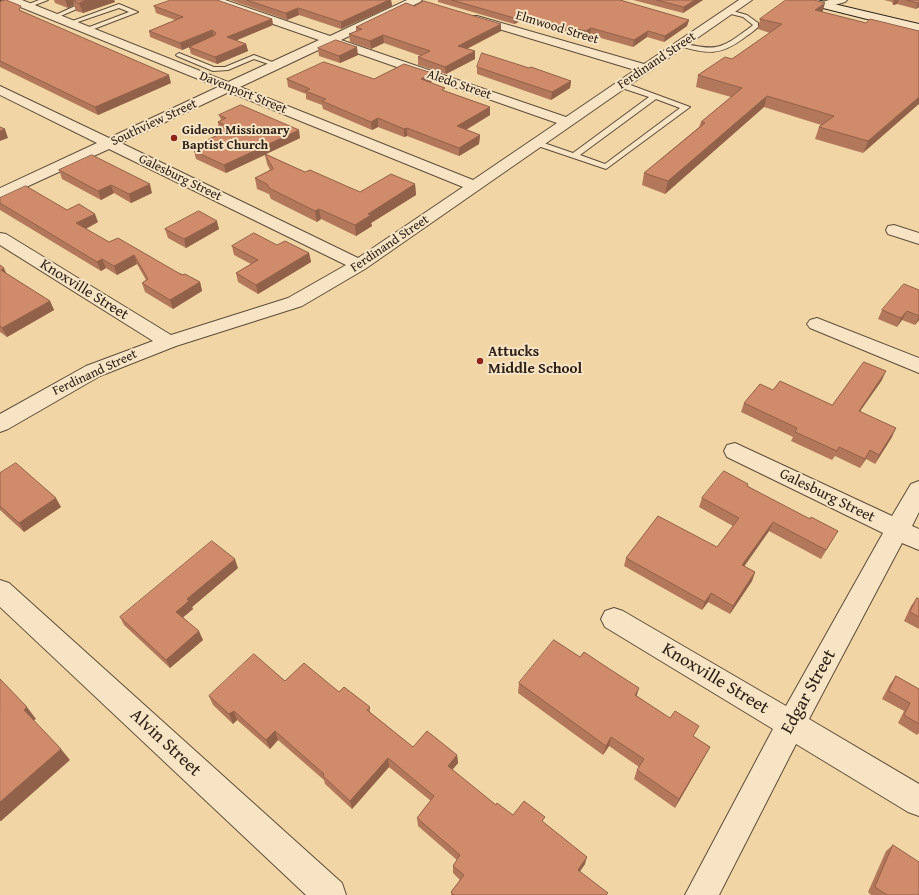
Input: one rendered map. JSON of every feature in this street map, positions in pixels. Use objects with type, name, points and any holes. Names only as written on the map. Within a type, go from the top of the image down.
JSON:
[{"type":"street","name":"Aledo Street","points":[[214,0],[568,122]]},
{"type":"street","points":[[415,0],[430,5]]},
{"type":"street","name":"Southview Street","points":[[0,194],[415,0]]},
{"type":"street","name":"Ferdinand Street","points":[[0,424],[93,371],[168,342],[295,302],[359,265],[682,45],[703,24],[729,12],[746,0]]},
{"type":"street","points":[[803,0],[903,28],[919,28]]},
{"type":"street","points":[[824,5],[842,0],[919,18]]},
{"type":"street","points":[[0,5],[17,2]]},
{"type":"street","name":"Davenport Street","points":[[17,2],[474,186]]},
{"type":"street","name":"Elmwood Street","points":[[460,14],[646,69]]},
{"type":"street","name":"Galesburg Street","points":[[0,90],[359,265]]},
{"type":"street","points":[[894,230],[919,239]]},
{"type":"street","name":"Knoxville Street","points":[[0,238],[168,342]]},
{"type":"street","points":[[817,324],[919,366]]},
{"type":"street","name":"Galesburg Street","points":[[735,451],[908,535]]},
{"type":"street","name":"Edgar Street","points":[[701,895],[791,724],[908,535],[919,490]]},
{"type":"street","name":"Alvin Street","points":[[0,591],[330,895]]},
{"type":"street","name":"Knoxville Street","points":[[614,619],[919,801]]},
{"type":"lane","points":[[17,2],[44,0]]},
{"type":"lane","points":[[54,17],[84,4]]},
{"type":"lane","points":[[70,23],[119,6],[135,12],[86,30]]},
{"type":"lane","points":[[682,45],[706,51],[719,51],[755,27],[756,24],[749,18],[729,12]]},
{"type":"lane","points":[[164,61],[182,53],[213,69]]},
{"type":"lane","points":[[199,75],[213,69],[226,69],[254,57],[277,65]]},
{"type":"lane","points":[[538,143],[606,167],[686,107],[622,86]]},
{"type":"lane","points":[[574,156],[655,96]]},
{"type":"building","points":[[6,0],[21,6],[19,10],[169,75],[95,107],[0,61],[0,2]]},
{"type":"building","points":[[73,0],[87,0],[79,3]]},
{"type":"building","points":[[171,0],[217,0],[272,19],[227,37],[246,44],[215,57],[189,47],[215,35],[216,33],[212,30],[180,43],[149,31],[183,17],[154,6]]},
{"type":"building","points":[[247,0],[389,0],[341,22],[298,8],[286,13]]},
{"type":"building","points":[[452,0],[620,0],[689,20],[665,36],[648,31],[634,40],[591,28],[586,31],[575,30],[522,15],[515,18]]},
{"type":"building","points":[[657,0],[695,0],[684,7]]},
{"type":"building","points":[[786,0],[814,0],[825,3],[815,10],[866,23],[870,19],[919,31],[919,97],[868,141],[819,127],[834,116],[767,96],[668,181],[644,173],[705,123],[701,122],[742,88],[698,75],[725,57],[732,59],[782,24],[760,19]]},
{"type":"building","points":[[907,0],[919,0],[919,3],[918,3]]},
{"type":"building","points":[[424,1],[501,24],[458,46],[475,51],[445,67],[418,57],[430,51],[383,35],[370,41],[349,34],[362,29],[356,27],[406,3],[414,6]]},
{"type":"building","points":[[336,40],[357,47],[339,56],[318,48]]},
{"type":"building","points":[[482,53],[529,68],[531,67],[571,81],[552,92],[477,67]]},
{"type":"building","points":[[324,62],[374,79],[404,64],[432,73],[421,79],[445,88],[442,90],[490,107],[457,126],[480,135],[459,148],[407,128],[404,129],[378,118],[371,122],[322,101],[326,99],[305,91],[310,89],[287,79]]},
{"type":"building","points":[[241,105],[299,130],[224,165],[194,151],[210,143],[205,141],[232,128],[218,122],[226,118],[219,115]]},
{"type":"building","points":[[265,154],[305,172],[310,170],[360,192],[391,174],[415,184],[368,214],[371,215],[355,225],[319,209],[315,211],[269,188],[267,184],[255,178],[273,169]]},
{"type":"building","points":[[92,155],[150,184],[129,194],[111,185],[98,191],[59,170]]},
{"type":"building","points":[[26,186],[67,210],[79,204],[95,214],[76,223],[109,242],[118,238],[182,275],[185,274],[200,282],[170,300],[142,283],[148,279],[134,255],[114,266],[102,259],[97,262],[0,203],[0,198]]},
{"type":"building","points":[[199,211],[217,221],[184,239],[165,229]]},
{"type":"building","points":[[254,233],[277,245],[285,241],[309,253],[256,285],[236,273],[258,260],[232,246]]},
{"type":"building","points":[[0,265],[4,268],[1,270],[50,301],[2,328],[0,326]]},
{"type":"building","points":[[904,284],[919,290],[919,316],[907,311],[901,318],[882,310]]},
{"type":"building","points":[[864,362],[886,371],[859,411],[896,428],[879,455],[870,450],[865,459],[839,447],[837,451],[795,432],[797,428],[744,403],[760,384],[773,390],[780,381],[832,405]]},
{"type":"building","points":[[16,463],[56,498],[19,523],[0,506],[0,473]]},
{"type":"building","points":[[724,471],[748,484],[747,486],[810,519],[811,517],[838,531],[826,550],[773,522],[742,565],[755,572],[733,606],[711,593],[705,602],[626,558],[658,516],[717,547],[739,518],[702,498]]},
{"type":"building","points":[[212,541],[235,559],[187,599],[189,601],[176,612],[199,631],[166,660],[120,617]]},
{"type":"building","points":[[917,598],[919,599],[919,617],[910,612]]},
{"type":"building","points":[[554,640],[580,657],[584,652],[639,688],[635,695],[670,718],[675,711],[699,726],[693,736],[710,747],[679,799],[637,770],[644,759],[611,737],[606,746],[519,683]]},
{"type":"building","points":[[254,654],[285,681],[304,663],[339,692],[344,687],[370,707],[367,710],[413,747],[427,731],[457,755],[448,766],[496,805],[497,803],[513,815],[524,801],[545,817],[542,821],[587,857],[578,870],[608,893],[606,895],[454,895],[451,892],[464,875],[453,866],[460,855],[417,818],[434,796],[388,758],[350,801],[323,776],[324,774],[275,731],[266,740],[234,711],[229,714],[209,696]]},
{"type":"building","points":[[896,676],[919,689],[919,724],[904,715],[910,703],[889,691]]},
{"type":"building","points":[[0,679],[27,707],[24,710],[61,749],[0,802]]},
{"type":"building","points":[[893,845],[919,862],[919,895],[887,895],[875,887]]},
{"type":"place","name":"Gideon Missionary Baptist Church","points":[[174,138]]},
{"type":"place","name":"Attucks Middle School","points":[[480,361]]}]
